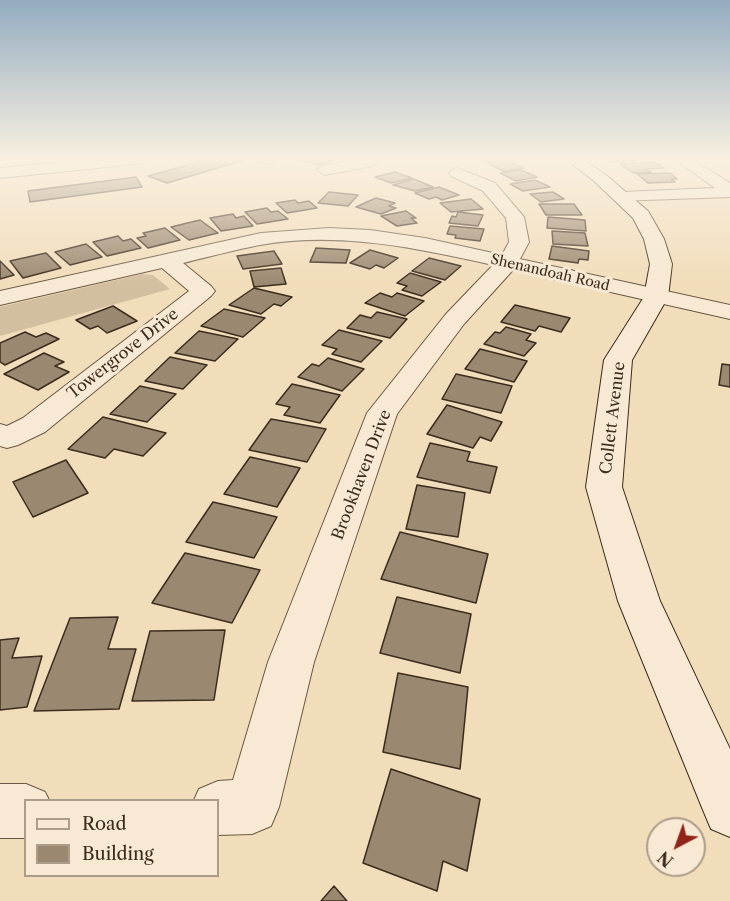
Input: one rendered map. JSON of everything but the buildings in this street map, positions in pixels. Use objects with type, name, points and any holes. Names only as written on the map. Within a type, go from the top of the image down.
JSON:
[{"type":"street","name":"Brookhaven Drive","points":[[219,808],[252,807],[291,662],[382,413],[455,319],[508,262],[519,242],[515,217],[500,200]]},
{"type":"street","name":"Collett Avenue","points":[[626,200],[641,215],[654,239],[661,264],[656,297],[618,360],[604,487],[639,601],[730,810]]},
{"type":"street","name":"Shenandoah Road","points":[[0,298],[165,259],[261,239],[301,234],[370,236],[508,262],[730,312]]},
{"type":"street","name":"Towergrove Drive","points":[[0,434],[7,438],[34,425],[203,291],[165,259]]},
{"type":"street","points":[[0,811],[24,811]]},
{"type":"shaded area","points":[[142,274],[153,275],[170,289],[0,336],[0,307]]}]
